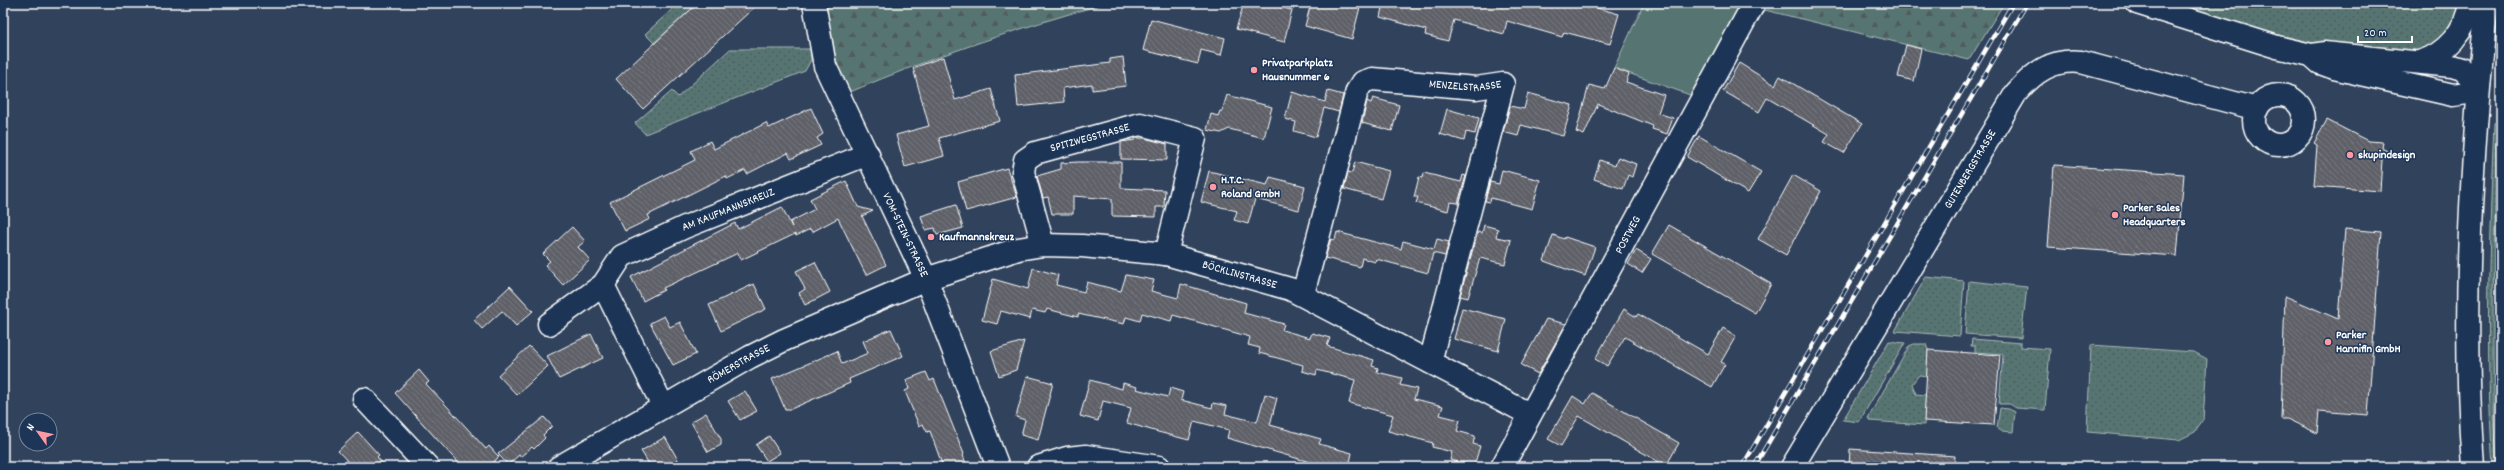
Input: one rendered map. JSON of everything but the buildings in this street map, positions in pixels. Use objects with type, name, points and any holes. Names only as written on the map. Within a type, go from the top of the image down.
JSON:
[{"type":"street","name":"VOM-STEIN-STRASSE","points":[[814,3],[825,66],[926,279],[998,467]]},
{"type":"street","name":"POSTWEG","points":[[1502,467],[1529,414],[1754,3]]},
{"type":"street","points":[[2137,3],[2277,47],[2311,55],[2324,53],[2443,64],[2462,69],[2479,85]]},
{"type":"street","points":[[2420,62],[2437,55],[2454,39],[2464,24],[2470,3]]},
{"type":"street","points":[[2473,467],[2468,310],[2470,214],[2479,85],[2487,3]]},
{"type":"street","points":[[2311,55],[2320,63],[2334,68],[2453,95],[2467,93],[2479,85]]},
{"type":"street","name":"GUTENBERGSTRASSE","points":[[1792,467],[2016,93],[2034,75],[2052,64],[2081,62],[2257,109]]},
{"type":"street","name":"MENZELSTRASSE","points":[[1303,294],[1357,91],[1363,82],[1372,79],[1483,88],[1503,84],[1430,362]]},
{"type":"street","name":"SPITZWEGSTRASSE","points":[[1043,245],[1023,172],[1025,160],[1035,153],[1140,124],[1195,138],[1166,254]]},
{"type":"street","name":"AM KAUFMANNSKREUZ","points":[[550,324],[603,285],[622,256],[646,243],[868,154]]},
{"type":"street","name":"BÖCKLINSTRASSE","points":[[926,279],[1018,249],[1043,245],[1075,245],[1166,254],[1275,284],[1303,294],[1529,414]]},
{"type":"street","name":"RÖMERSTRASSE","points":[[559,467],[663,406],[771,347],[926,279]]},
{"type":"street","points":[[603,285],[663,406]]},
{"type":"street","points":[[364,399],[428,467]]},
{"type":"street","points":[[1038,467],[1067,458],[1086,456],[1158,467]]},
{"type":"green space","points":[[679,3],[698,3],[654,43],[645,34]]},
{"type":"green space","points":[[823,3],[1107,3],[977,43],[913,66],[850,92],[837,67],[831,30],[824,25]]},
{"type":"green space","points":[[1644,3],[1727,3],[1744,7],[1690,95],[1614,68]]},
{"type":"green space","points":[[1736,3],[2004,3],[1969,60]]},
{"type":"green space","points":[[2166,3],[2462,3],[2448,29],[2438,40],[2424,48],[2402,53],[2372,52],[2297,40],[2221,20]]},
{"type":"green space","points":[[730,49],[810,49],[811,60],[805,71],[645,134],[635,123],[672,91],[678,97]]},
{"type":"green space","points":[[2500,119],[2493,293],[2497,467],[2493,467],[2488,338],[2489,252],[2494,123]]},
{"type":"green space","points":[[2501,217],[2501,400],[2499,315]]},
{"type":"green space","points":[[1926,277],[1964,281],[1960,336],[1895,331]]},
{"type":"green space","points":[[1969,281],[2027,287],[2021,338],[1965,334]]},
{"type":"green space","points":[[1972,339],[2021,343],[2021,347],[2050,349],[2045,410],[2016,408],[2010,404],[1999,404],[2003,354],[1975,352],[1975,346],[1971,346]]},
{"type":"green space","points":[[1889,341],[1905,343],[1859,422],[1843,420]]},
{"type":"green space","points":[[1914,344],[1926,344],[1928,350],[1927,376],[1919,375],[1912,384],[1916,394],[1926,395],[1924,425],[1870,421],[1868,418],[1909,346]]},
{"type":"green space","points":[[2091,345],[2194,352],[2207,359],[2203,421],[2195,432],[2179,440],[2087,432]]},
{"type":"green space","points":[[2000,408],[2009,409],[2015,412],[2013,432],[2001,431],[1997,428]]},
{"type":"railway","points":[[1742,467],[2013,3]]},
{"type":"railway","points":[[1754,467],[2027,3]]},
{"type":"place","name":"Privatparkplatz Hausnummer 6","points":[[1254,70]]},
{"type":"place","name":"skupindesign","points":[[2350,155]]},
{"type":"place","name":"H.T.C. Roland GmbH","points":[[1213,187]]},
{"type":"place","name":"Parker Sales Headquarters","points":[[2115,215]]},
{"type":"place","name":"Kaufmannskreuz","points":[[931,237]]},
{"type":"place","name":"Parker Hannifin GmbH","points":[[2328,342]]}]
